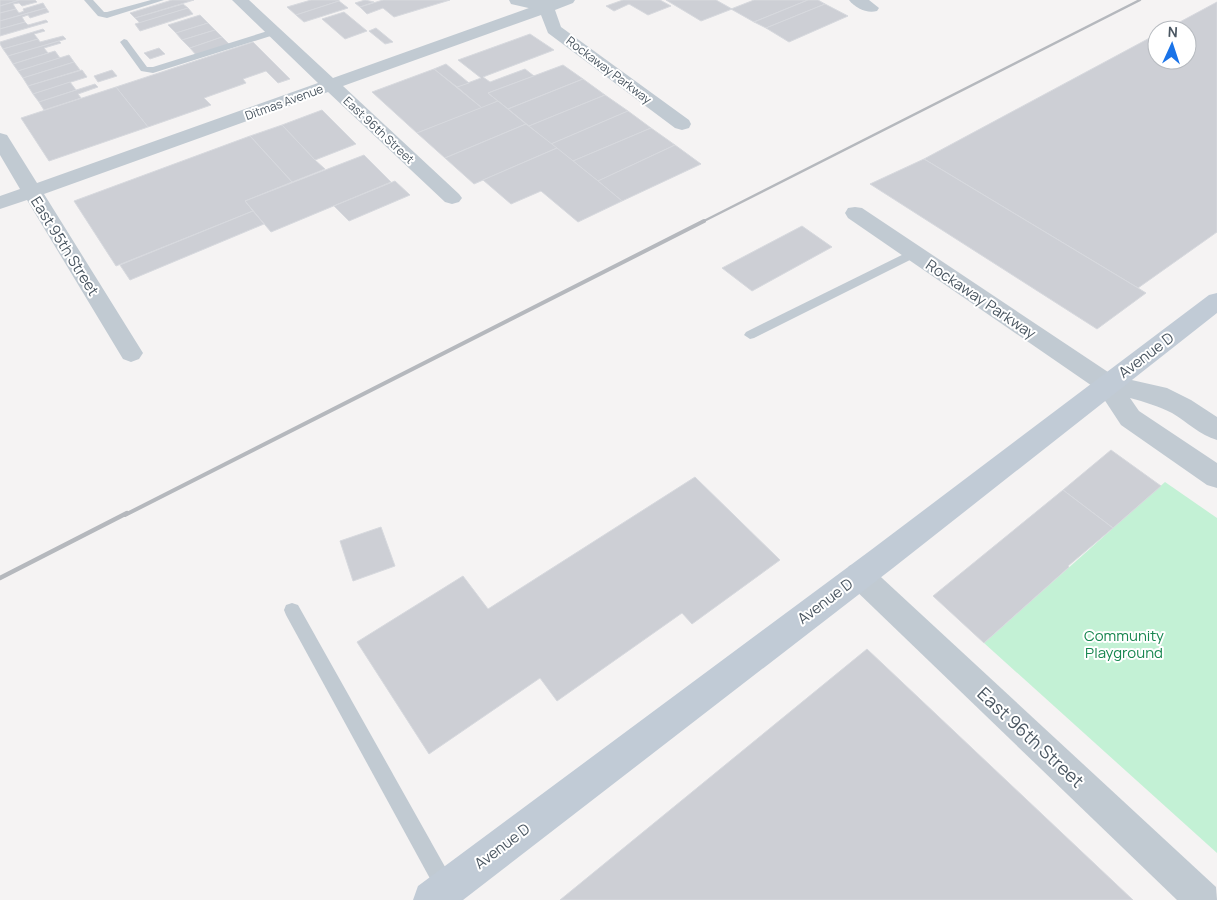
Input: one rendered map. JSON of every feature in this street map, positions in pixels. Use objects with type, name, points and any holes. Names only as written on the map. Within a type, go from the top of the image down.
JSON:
[{"type":"main road","name":"Avenue D","points":[[443,896],[1217,301]]},
{"type":"street","name":"East 96th Street","points":[[240,0],[452,198]]},
{"type":"street","points":[[517,0],[545,4]]},
{"type":"street","name":"Ditmas Avenue","points":[[0,203],[330,85],[545,4],[567,0]]},
{"type":"street","points":[[857,0],[871,8]]},
{"type":"street","name":"Rockaway Parkway","points":[[545,4],[554,29],[682,124]]},
{"type":"street","name":"East 95th Street","points":[[0,139],[131,353]]},
{"type":"street","name":"Rockaway Parkway","points":[[855,213],[1107,384],[1130,418],[1217,478]]},
{"type":"street","name":"Rockaway Parkway","points":[[1107,384],[1158,394],[1217,430]]},
{"type":"street","name":"East 96th Street","points":[[859,575],[1203,900]]},
{"type":"lane","points":[[88,0],[100,14],[107,15],[160,0]]},
{"type":"lane","points":[[124,42],[144,69],[153,70],[274,32]]},
{"type":"lane","points":[[750,335],[914,253]]},
{"type":"lane","points":[[292,610],[443,896]]},
{"type":"green space","name":"Community Playground","points":[[1165,482],[1217,518],[1217,853],[984,643]]},
{"type":"building","points":[[0,0],[20,0],[0,6]]},
{"type":"building","points":[[20,0],[35,0],[37,2],[22,6],[19,3],[13,4],[16,9],[0,13],[0,6]]},
{"type":"building","points":[[172,0],[194,0],[135,18],[130,13]]},
{"type":"building","points":[[311,0],[339,1],[296,15],[287,7]]},
{"type":"building","points":[[365,0],[374,2],[360,7],[355,3]]},
{"type":"building","points":[[383,0],[450,0],[394,17],[383,8],[367,14],[360,7]]},
{"type":"building","points":[[623,0],[660,0],[671,6],[648,15],[629,4],[614,11],[606,6]]},
{"type":"building","points":[[666,0],[716,0],[732,9],[701,21]]},
{"type":"building","points":[[754,0],[808,0],[754,22],[731,9]]},
{"type":"building","points":[[808,0],[818,0],[825,4],[766,28],[754,22]]},
{"type":"building","points":[[339,1],[348,8],[304,22],[296,15]]},
{"type":"building","points":[[1217,2],[1217,232],[1138,288],[924,159],[1147,39],[1147,70],[1197,70],[1197,20],[1184,20]]},
{"type":"building","points":[[43,3],[46,8],[0,21],[0,13],[16,9],[19,13],[24,11],[23,9]]},
{"type":"building","points":[[183,4],[188,8],[140,23],[135,18]]},
{"type":"building","points":[[825,4],[848,16],[789,42],[766,28]]},
{"type":"building","points":[[46,8],[49,12],[30,18],[28,15],[22,17],[25,22],[0,29],[0,21]]},
{"type":"building","points":[[188,8],[193,14],[140,31],[135,24]]},
{"type":"building","points":[[344,12],[367,31],[345,39],[322,19]]},
{"type":"building","points":[[200,15],[208,23],[176,33],[168,25]]},
{"type":"building","points":[[46,20],[48,22],[0,36],[0,29],[25,22],[28,25]]},
{"type":"building","points":[[208,23],[215,30],[182,40],[176,33]]},
{"type":"building","points":[[376,28],[393,42],[385,44],[369,31]]},
{"type":"building","points":[[43,29],[45,31],[34,34],[38,39],[3,49],[0,44],[0,42]]},
{"type":"building","points":[[215,30],[222,37],[190,48],[182,40]]},
{"type":"building","points":[[530,34],[554,50],[483,77],[490,82],[525,69],[534,76],[488,93],[498,101],[482,108],[457,87],[481,78],[458,60]]},
{"type":"building","points":[[63,36],[66,39],[8,56],[3,49],[38,39],[40,42]]},
{"type":"building","points":[[222,37],[230,45],[197,56],[190,48]]},
{"type":"building","points":[[59,41],[61,43],[44,48],[48,53],[13,64],[8,56]]},
{"type":"building","points":[[253,42],[290,79],[278,83],[266,71],[243,79],[246,83],[204,98],[211,105],[148,127],[116,87]]},
{"type":"building","points":[[159,48],[165,54],[150,59],[144,53]]},
{"type":"building","points":[[55,51],[60,58],[18,71],[13,64]]},
{"type":"building","points":[[69,55],[74,62],[23,78],[18,71]]},
{"type":"building","points":[[74,62],[80,70],[28,86],[23,78]]},
{"type":"building","points":[[446,64],[469,83],[457,87],[434,69]]},
{"type":"building","points":[[563,65],[583,79],[508,109],[488,93]]},
{"type":"building","points":[[434,69],[482,108],[417,133],[372,92]]},
{"type":"building","points":[[82,70],[87,77],[33,94],[28,86]]},
{"type":"building","points":[[112,70],[117,76],[98,82],[94,76]]},
{"type":"building","points":[[583,79],[605,95],[529,126],[508,109]]},
{"type":"building","points":[[70,82],[76,90],[39,102],[33,94]]},
{"type":"building","points":[[95,84],[98,87],[78,94],[81,98],[44,110],[39,102]]},
{"type":"building","points":[[116,87],[148,127],[49,161],[21,118]]},
{"type":"building","points":[[605,95],[628,111],[551,144],[529,126]]},
{"type":"building","points":[[498,101],[526,124],[445,158],[417,133]]},
{"type":"building","points":[[322,110],[356,144],[315,160],[282,125]]},
{"type":"building","points":[[628,111],[651,128],[573,161],[551,144]]},
{"type":"building","points":[[526,124],[557,148],[474,184],[445,158]]},
{"type":"building","points":[[282,125],[325,169],[292,182],[250,136]]},
{"type":"building","points":[[651,128],[675,145],[598,181],[573,161]]},
{"type":"building","points":[[250,136],[292,182],[245,201],[253,211],[116,266],[74,201]]},
{"type":"building","points":[[675,145],[701,164],[622,201],[598,181]]},
{"type":"building","points":[[557,148],[622,201],[578,222],[541,191],[511,204],[483,180]]},
{"type":"building","points":[[364,155],[391,182],[271,232],[245,201]]},
{"type":"building","points":[[924,159],[1146,293],[1097,329],[870,184]]},
{"type":"building","points":[[395,181],[410,195],[349,221],[334,206]]},
{"type":"building","points":[[253,211],[264,224],[130,280],[120,265]]},
{"type":"building","points":[[802,226],[832,247],[752,291],[722,268]]},
{"type":"building","points":[[1111,450],[1161,486],[1113,528],[1063,490]]},
{"type":"building","points":[[695,477],[780,560],[692,624],[682,613],[557,701],[540,678],[429,754],[357,642],[463,576],[488,609]]},
{"type":"building","points":[[1063,490],[1113,528],[1068,566],[984,643],[933,596]]},
{"type":"building","points":[[381,527],[395,566],[353,581],[340,541]]},
{"type":"building","points":[[867,649],[1133,900],[560,900]]},
{"type":"railway","points":[[702,222],[1140,0]]},
{"type":"railway","points":[[125,515],[704,221]]},
{"type":"railway","points":[[0,578],[127,513]]}]
